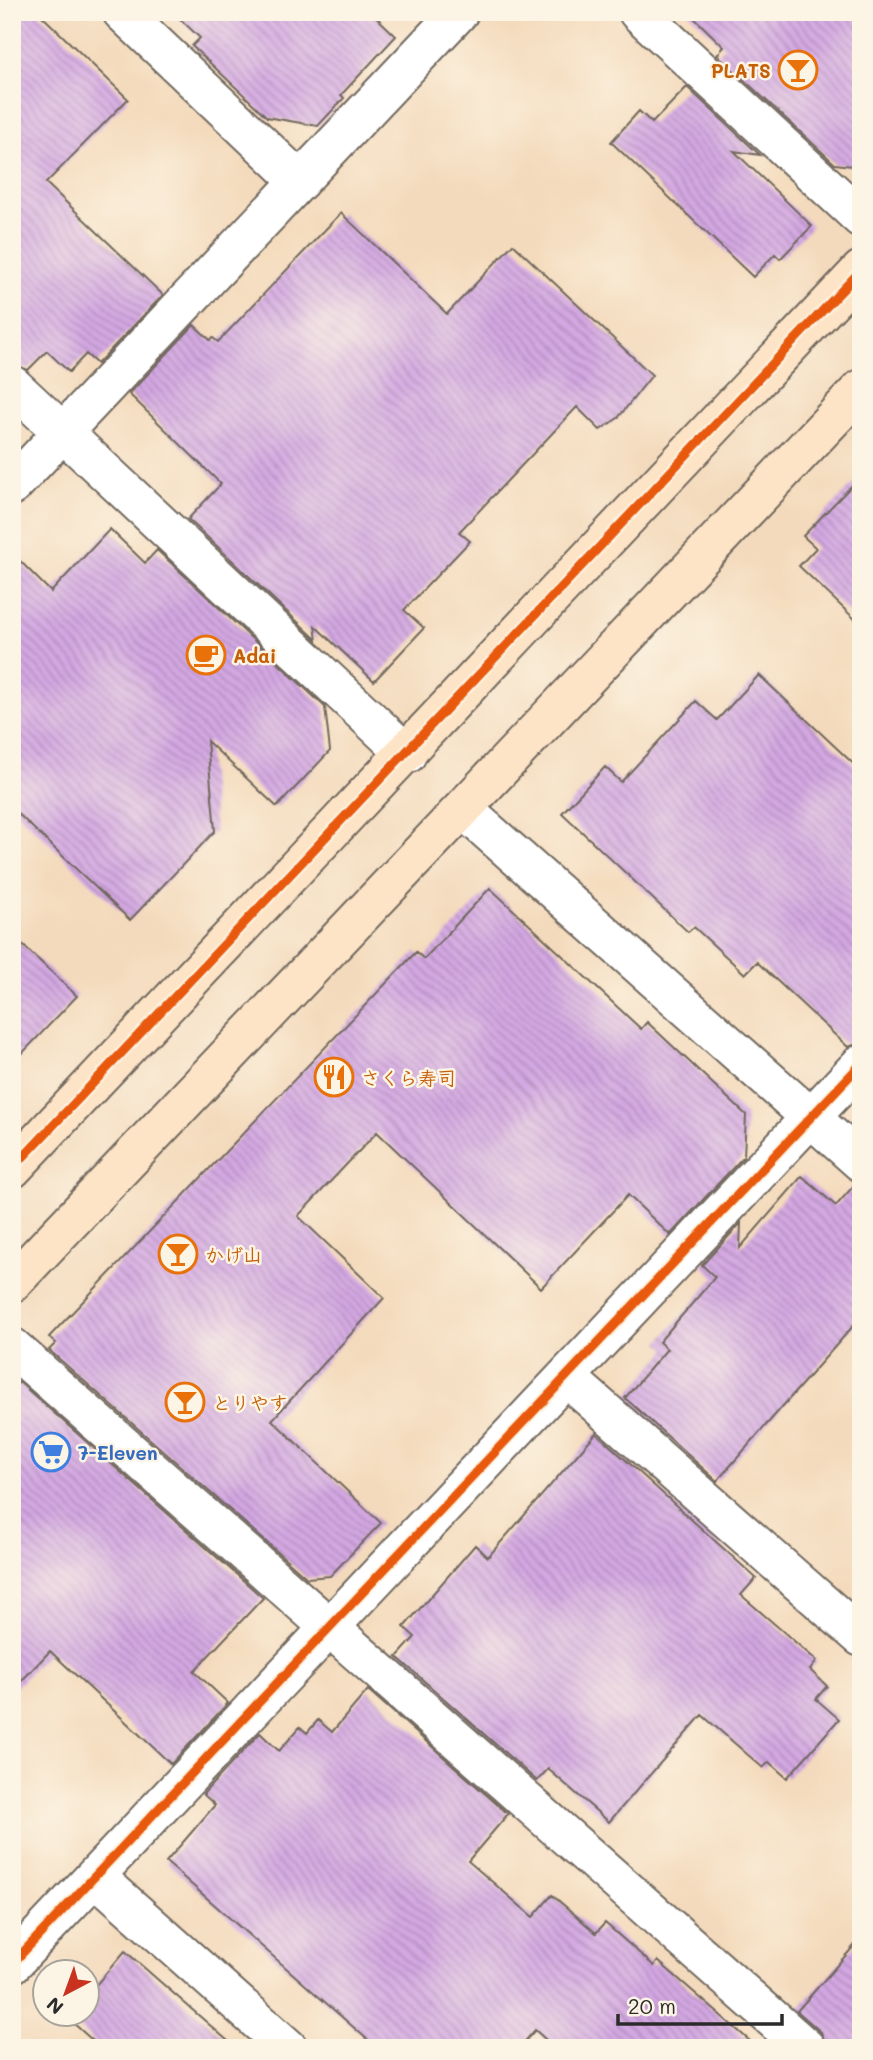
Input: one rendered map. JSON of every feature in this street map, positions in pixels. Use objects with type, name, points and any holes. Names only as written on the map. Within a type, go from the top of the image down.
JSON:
[{"type":"street","points":[[122,12],[300,181]]},
{"type":"street","points":[[12,486],[459,12]]},
{"type":"street","points":[[638,12],[861,218]]},
{"type":"street","points":[[12,1169],[407,754],[861,270]]},
{"type":"street","points":[[12,385],[407,754]]},
{"type":"street","points":[[12,1283],[464,810],[861,388]]},
{"type":"street","points":[[464,810],[861,1162]]},
{"type":"street","points":[[12,1964],[861,1064]]},
{"type":"street","points":[[12,1347],[806,2048]]},
{"type":"street","points":[[566,1377],[861,1637]]},
{"type":"street","points":[[95,1877],[288,2048]]},
{"type":"building","points":[[12,12],[38,12],[128,99],[46,183],[163,295],[97,364],[86,354],[69,372],[47,351],[28,370],[12,364]]},
{"type":"building","points":[[173,12],[371,12],[396,36],[341,95],[344,98],[318,126],[267,117],[192,46],[200,38]]},
{"type":"building","points":[[688,12],[861,12],[861,167],[835,164],[717,55],[724,47]]},
{"type":"building","points":[[687,87],[760,155],[734,151],[812,226],[780,259],[775,254],[753,277],[611,142],[639,111],[652,123]]},
{"type":"building","points":[[341,213],[447,314],[513,244],[652,375],[618,418],[600,430],[577,407],[459,532],[470,541],[404,610],[424,628],[374,681],[315,626],[317,640],[188,519],[221,484],[129,394],[194,325],[210,340],[213,338],[218,342]]},
{"type":"building","points":[[861,476],[861,625],[799,566],[816,548],[803,536]]},
{"type":"building","points":[[110,529],[145,563],[157,550],[325,707],[330,751],[277,807],[207,741],[215,831],[130,920],[12,808],[12,553],[51,592]]},
{"type":"building","points":[[759,675],[861,771],[861,1043],[848,1047],[757,962],[745,974],[694,927],[688,932],[562,813],[605,767],[621,782],[696,701],[717,720]]},
{"type":"building","points":[[490,888],[641,1029],[647,1022],[746,1115],[744,1156],[670,1235],[628,1195],[541,1288],[377,1132],[298,1216],[384,1298],[272,1420],[381,1523],[330,1576],[307,1578],[49,1350],[56,1343],[49,1337],[416,952],[424,959]]},
{"type":"building","points":[[12,935],[77,996],[12,1064]]},
{"type":"building","points":[[802,1176],[836,1206],[856,1183],[861,1183],[861,1317],[717,1481],[625,1398],[667,1349],[659,1342],[715,1277],[702,1265],[741,1223],[740,1248]]},
{"type":"building","points":[[19,1382],[263,1598],[194,1671],[228,1703],[171,1764],[50,1651],[12,1691],[12,1389]]},
{"type":"building","points":[[596,1433],[756,1578],[741,1595],[817,1661],[810,1670],[827,1686],[816,1699],[839,1719],[787,1778],[769,1762],[763,1768],[702,1715],[609,1822],[548,1769],[537,1781],[397,1657],[415,1637],[404,1627],[475,1545],[488,1557]]},
{"type":"building","points":[[368,1690],[508,1814],[468,1861],[533,1917],[552,1895],[596,1933],[605,1923],[654,1966],[658,1961],[758,2048],[555,2048],[535,2030],[519,2048],[377,2048],[166,1862],[215,1805],[203,1794],[260,1733],[279,1751],[300,1727],[307,1733],[318,1720],[332,1732]]},
{"type":"building","points":[[861,1938],[861,2048],[827,2048],[821,2032],[797,2011]]},
{"type":"building","points":[[125,1951],[236,2048],[101,2048],[79,2028],[102,2028],[102,1978]]},
{"type":"cycle path","points":[[12,1169],[861,270]]},
{"type":"cycle path","points":[[12,1964],[861,1064]]},
{"type":"place","name":"PLATS","points":[[798,70]]},
{"type":"place","name":"Adai","points":[[206,655]]},
{"type":"place","name":"さくら寿司","points":[[334,1077]]},
{"type":"place","name":"かげ山","points":[[178,1254]]},
{"type":"place","name":"とりやす","points":[[185,1402]]},
{"type":"place","name":"7-Eleven","points":[[51,1452]]}]
